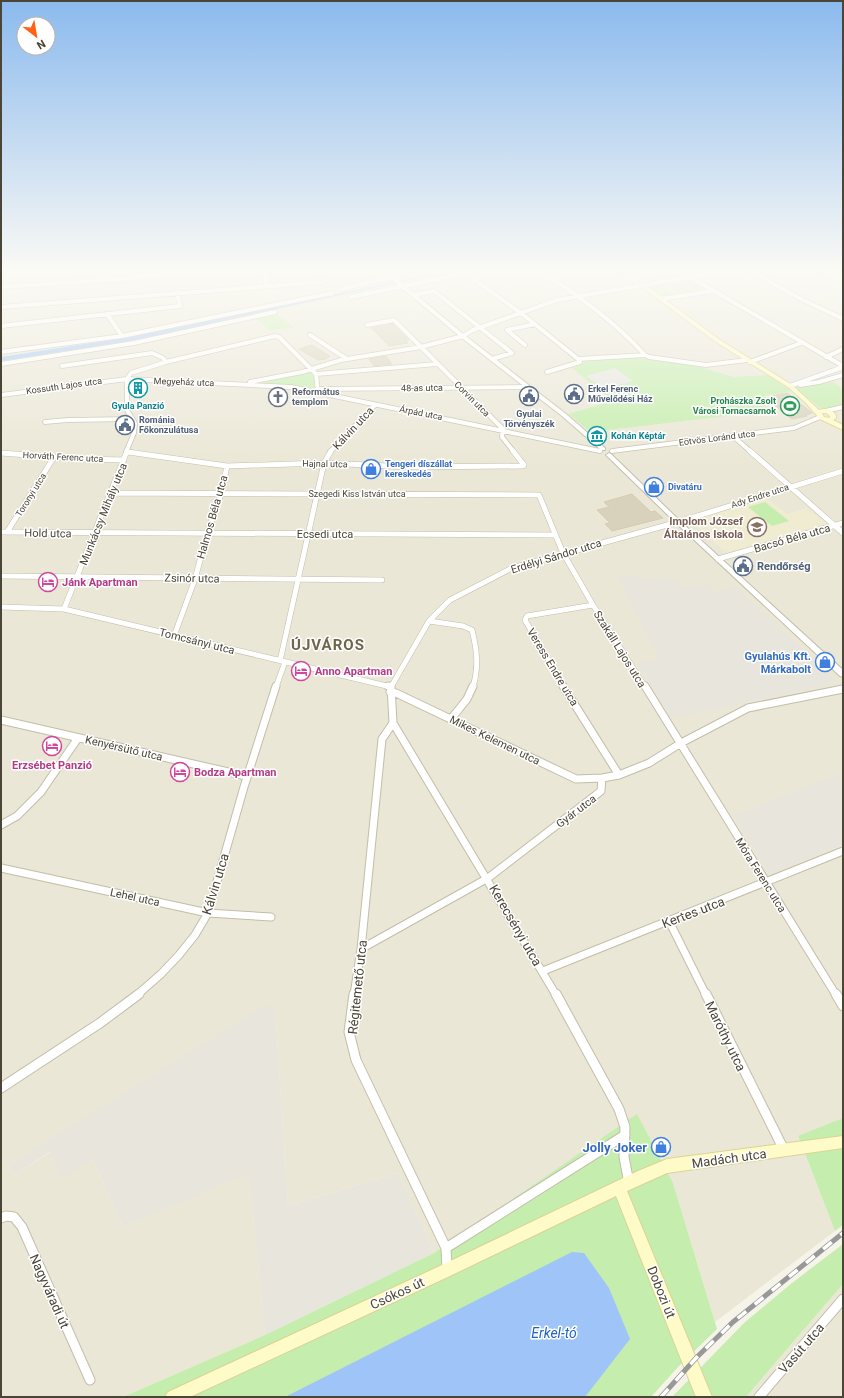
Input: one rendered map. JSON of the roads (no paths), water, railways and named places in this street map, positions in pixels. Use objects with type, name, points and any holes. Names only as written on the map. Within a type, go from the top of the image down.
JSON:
[{"type":"main road","points":[[716,338],[748,361],[790,386],[843,427]]},
{"type":"main road","name":"Madách utca","points":[[624,1186],[667,1166],[843,1142]]},
{"type":"main road","name":"Csókos út","points":[[173,1397],[624,1186]]},
{"type":"main road","name":"Dobozi út","points":[[624,1186],[704,1397]]},
{"type":"street","points":[[1,352],[105,338]]},
{"type":"street","points":[[1,364],[134,344],[159,338]]},
{"type":"street","points":[[127,379],[131,373],[166,362],[261,338]]},
{"type":"street","points":[[280,338],[316,374],[318,391]]},
{"type":"street","points":[[315,338],[348,359]]},
{"type":"street","name":"Corvin utca","points":[[413,338],[503,430]]},
{"type":"street","points":[[256,383],[341,360],[421,346],[454,338]]},
{"type":"street","points":[[466,338],[527,387],[599,449],[608,449],[678,522],[843,674]]},
{"type":"street","points":[[492,359],[512,353],[493,338]]},
{"type":"street","points":[[517,338],[525,345]]},
{"type":"street","points":[[552,338],[578,359],[645,355],[649,357],[706,365],[748,361],[801,343]]},
{"type":"street","points":[[630,338],[638,345],[645,355]]},
{"type":"street","points":[[793,338],[843,367]]},
{"type":"street","points":[[826,357],[843,349]]},
{"type":"street","points":[[62,366],[152,353],[163,358],[166,362]]},
{"type":"street","points":[[547,372],[575,365],[580,362],[578,359]]},
{"type":"street","points":[[316,374],[437,364]]},
{"type":"street","points":[[790,386],[843,367]]},
{"type":"street","points":[[790,386],[819,382],[843,375]]},
{"type":"street","name":"Megyeház utca","points":[[127,379],[241,384]]},
{"type":"street","name":"Kossuth Lajos utca","points":[[1,395],[127,379]]},
{"type":"street","name":"Munkácsy Mihály utca","points":[[64,609],[79,576],[128,452],[135,423],[127,410],[127,379]]},
{"type":"street","name":"Árpád utca","points":[[241,384],[256,383],[318,391],[375,405],[599,449]]},
{"type":"street","name":"48-as utca","points":[[318,391],[460,387],[527,387]]},
{"type":"street","name":"Kálvin utca","points":[[1,1088],[102,1024],[156,978],[187,946],[201,927],[208,913],[246,776],[283,662],[298,578],[324,463],[333,448],[375,405]]},
{"type":"street","points":[[826,415],[843,408]]},
{"type":"street","points":[[826,415],[843,408]]},
{"type":"street","name":"Eötvös Loránd utca","points":[[611,453],[798,426],[826,415]]},
{"type":"street","points":[[45,422],[68,420],[132,419]]},
{"type":"street","name":"Hajnal utca","points":[[128,452],[227,466],[324,463],[410,467],[523,466],[524,465],[502,437],[503,430]]},
{"type":"street","points":[[733,436],[788,487],[843,533]]},
{"type":"street","name":"Horváth Ferenc utca","points":[[1,453],[124,460]]},
{"type":"street","name":"Toronyi utca","points":[[7,532],[54,457]]},
{"type":"street","name":"Halmos Béla utca","points":[[174,636],[195,579],[207,534],[221,494],[227,466]]},
{"type":"street","name":"Ady Endre utca","points":[[678,522],[843,470]]},
{"type":"street","name":"Szegedi Kiss István utca","points":[[111,493],[539,495],[563,553]]},
{"type":"street","name":"Erdélyi Sándor utca","points":[[390,690],[429,621],[450,600],[512,568],[678,522]]},
{"type":"street","name":"Bacsó Béla utca","points":[[718,559],[843,523]]},
{"type":"street","name":"Hold utca","points":[[1,532],[95,533]]},
{"type":"street","name":"Ecsedi utca","points":[[95,533],[556,535]]},
{"type":"street","name":"Szakáll Lajos utca","points":[[563,553],[593,605],[681,743]]},
{"type":"street","name":"Zsinór utca","points":[[1,576],[382,580]]},
{"type":"street","name":"Veress Endre utca","points":[[593,605],[527,616],[525,620],[550,665],[619,775]]},
{"type":"street","name":"Tomcsányi utca","points":[[1,608],[64,609],[283,662],[390,690]]},
{"type":"street","points":[[429,621],[462,626],[472,630],[477,644],[478,671],[469,696],[451,719]]},
{"type":"street","points":[[602,778],[619,775],[649,763],[681,743],[748,708],[843,689]]},
{"type":"street","points":[[390,690],[393,722]]},
{"type":"street","name":"Mikes Kelemen utca","points":[[390,690],[576,779],[602,778]]},
{"type":"street","name":"Kenyérsütő utca","points":[[1,720],[246,776]]},
{"type":"street","name":"Kerecsényi utca","points":[[393,722],[543,971],[619,1109],[623,1119],[625,1134],[624,1186]]},
{"type":"street","name":"Régitemető utca","points":[[393,722],[382,739],[361,949],[349,1032],[356,1060],[446,1248],[447,1270]]},
{"type":"street","points":[[1,825],[17,816],[41,792],[78,738]]},
{"type":"street","name":"Móra Ferenc utca","points":[[681,743],[843,1006]]},
{"type":"street","name":"Gyár utca","points":[[361,949],[488,878],[601,791],[602,778]]},
{"type":"street","name":"Kertes utca","points":[[543,971],[843,851]]},
{"type":"street","name":"Lehel utca","points":[[1,868],[208,913],[271,917]]},
{"type":"street","name":"Maróthy utca","points":[[670,921],[784,1150]]},
{"type":"street","points":[[446,1248],[625,1134]]},
{"type":"street","name":"Nagyváradi út","points":[[1,1218],[6,1216],[14,1217],[22,1227],[90,1380]]},
{"type":"street","name":"Vasút utca","points":[[759,1397],[843,1300]]},
{"type":"water","name":"Erkel-tó","points":[[572,1252],[584,1253],[609,1288],[630,1339],[585,1397],[285,1397]]},
{"type":"waterway","points":[[1,359],[133,338]]},
{"type":"railway","points":[[661,1397],[697,1357],[733,1322],[843,1233]]},
{"type":"place","name":"Gyula Panzió","points":[[138,388]]},
{"type":"place","name":"Erkel Ferenc Művelődési Ház","points":[[574,394]]},
{"type":"place","name":"Gyulai Törvényszék","points":[[529,396]]},
{"type":"place","name":"Református templom","points":[[278,397]]},
{"type":"place","name":"Prohászka Zsolt Városi Tornacsarnok","points":[[790,406]]},
{"type":"place","name":"Románia Főkonzulátusa","points":[[125,425]]},
{"type":"place","name":"Kohán Képtár","points":[[597,436]]},
{"type":"place","name":"Tengeri díszállat kereskedés","points":[[371,469]]},
{"type":"place","name":"Divatáru","points":[[654,487]]},
{"type":"place","name":"Implom József Általános Iskola","points":[[757,527]]},
{"type":"place","name":"Rendőrség","points":[[743,566]]},
{"type":"place","name":"Jánk Apartman","points":[[48,582]]},
{"type":"place","name":"Gyulahús Kft. Márkabolt","points":[[825,662]]},
{"type":"place","name":"Anno Apartman","points":[[301,671]]},
{"type":"place","name":"Erzsébet Panzió","points":[[52,746]]},
{"type":"place","name":"Bodza Apartman","points":[[180,772]]},
{"type":"place","name":"Jolly Joker","points":[[661,1147]]},
{"type":"district","name":"ÚJVÁROS","points":[[328,645]]}]
